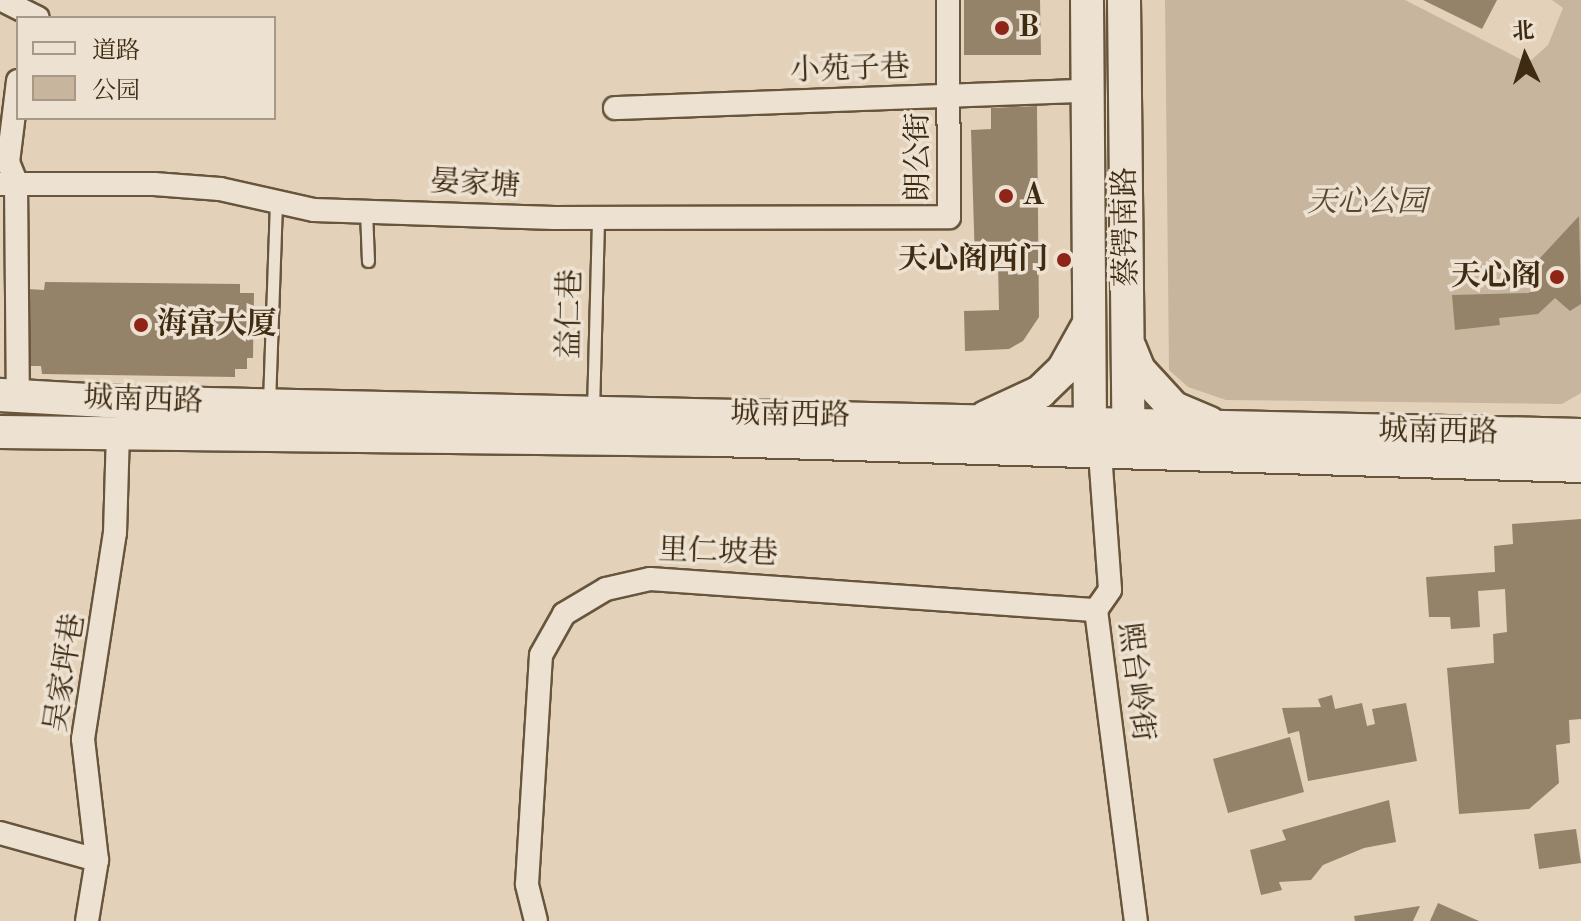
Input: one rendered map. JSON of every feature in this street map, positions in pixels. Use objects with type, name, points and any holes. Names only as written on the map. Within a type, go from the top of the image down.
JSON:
[{"type":"main road","name":"蔡锷南路","points":[[1087,0],[1091,316],[1107,442]]},
{"type":"main road","name":"蔡锷南路","points":[[1107,442],[1128,343],[1124,0]]},
{"type":"main road","points":[[974,421],[1040,392],[1063,370],[1091,316]]},
{"type":"main road","points":[[1128,343],[1139,370],[1174,408],[1231,429]]},
{"type":"main road","name":"城南西路","points":[[9,395],[974,421],[1107,442],[1231,429],[1581,435]]},
{"type":"main road","name":"城南西路","points":[[0,432],[1107,442],[1581,466]]},
{"type":"street","points":[[2,0],[35,16]]},
{"type":"street","name":"朗公街","points":[[948,0],[949,217]]},
{"type":"street","name":"小苑子巷","points":[[615,108],[1088,91]]},
{"type":"street","points":[[9,395],[8,149],[16,95]]},
{"type":"street","name":"晏家塘","points":[[8,183],[220,189],[276,203],[366,211],[598,219],[949,217]]},
{"type":"street","name":"吴家坪巷","points":[[87,921],[97,860],[83,739],[115,533],[118,433]]},
{"type":"street","name":"熙台岭街","points":[[1107,442],[1110,590],[1096,610],[1136,921]]},
{"type":"street","name":"里仁坡巷","points":[[536,921],[527,884],[541,655],[564,614],[606,589],[665,580],[1096,610]]},
{"type":"street","points":[[0,833],[97,860]]},
{"type":"lane","points":[[269,404],[276,203]]},
{"type":"lane","points":[[366,211],[368,261]]},
{"type":"lane","name":"益仁巷","points":[[593,411],[598,219]]},
{"type":"green space","name":"天心公园","points":[[1165,0],[1405,0],[1528,63],[1548,45],[1563,8],[1552,0],[1581,0],[1581,393],[1562,404],[1226,400],[1188,387],[1169,370]]},
{"type":"building","name":"B","points":[[964,0],[1040,0],[1041,55],[964,55]]},
{"type":"building","points":[[1423,0],[1497,0],[1482,29]]},
{"type":"building","name":"A","points":[[1037,106],[1039,317],[1023,341],[1009,349],[965,351],[964,311],[999,310],[998,262],[975,263],[971,130],[991,129],[991,108]]},
{"type":"building","name":"天心阁","points":[[1579,216],[1581,304],[1570,311],[1555,298],[1538,314],[1499,318],[1500,325],[1455,330],[1452,295],[1529,293],[1539,282],[1528,271]]},
{"type":"building","name":"海富大厦","points":[[45,282],[240,284],[240,293],[254,293],[253,358],[247,358],[247,369],[235,369],[235,377],[42,374],[41,366],[27,366],[28,289],[44,290]]},
{"type":"building","points":[[1581,519],[1581,719],[1569,720],[1570,743],[1556,745],[1559,783],[1529,809],[1459,814],[1447,668],[1494,663],[1493,634],[1507,632],[1505,589],[1478,591],[1480,627],[1451,629],[1450,617],[1429,617],[1426,577],[1495,572],[1494,546],[1513,544],[1512,524]]},
{"type":"building","points":[[1332,695],[1335,709],[1362,703],[1367,726],[1375,724],[1372,709],[1406,703],[1417,761],[1308,781],[1299,731],[1288,734],[1282,708],[1321,707],[1318,699]]},
{"type":"building","points":[[1290,737],[1304,792],[1228,813],[1213,759]]},
{"type":"building","points":[[1389,800],[1396,842],[1364,848],[1323,865],[1311,880],[1279,882],[1282,890],[1261,895],[1250,850],[1286,840],[1282,830]]},
{"type":"building","points":[[1576,829],[1581,863],[1539,869],[1534,834]]},
{"type":"building","points":[[1438,903],[1479,921],[1430,921]]},
{"type":"building","points":[[1420,906],[1413,921],[1355,921],[1354,916]]},
{"type":"place","name":"B","points":[[1002,28]]},
{"type":"place","name":"A","points":[[1006,196]]},
{"type":"place","name":"天心阁西门","points":[[1064,260]]},
{"type":"place","name":"天心阁","points":[[1557,277]]},
{"type":"place","name":"海富大厦","points":[[141,325]]}]
